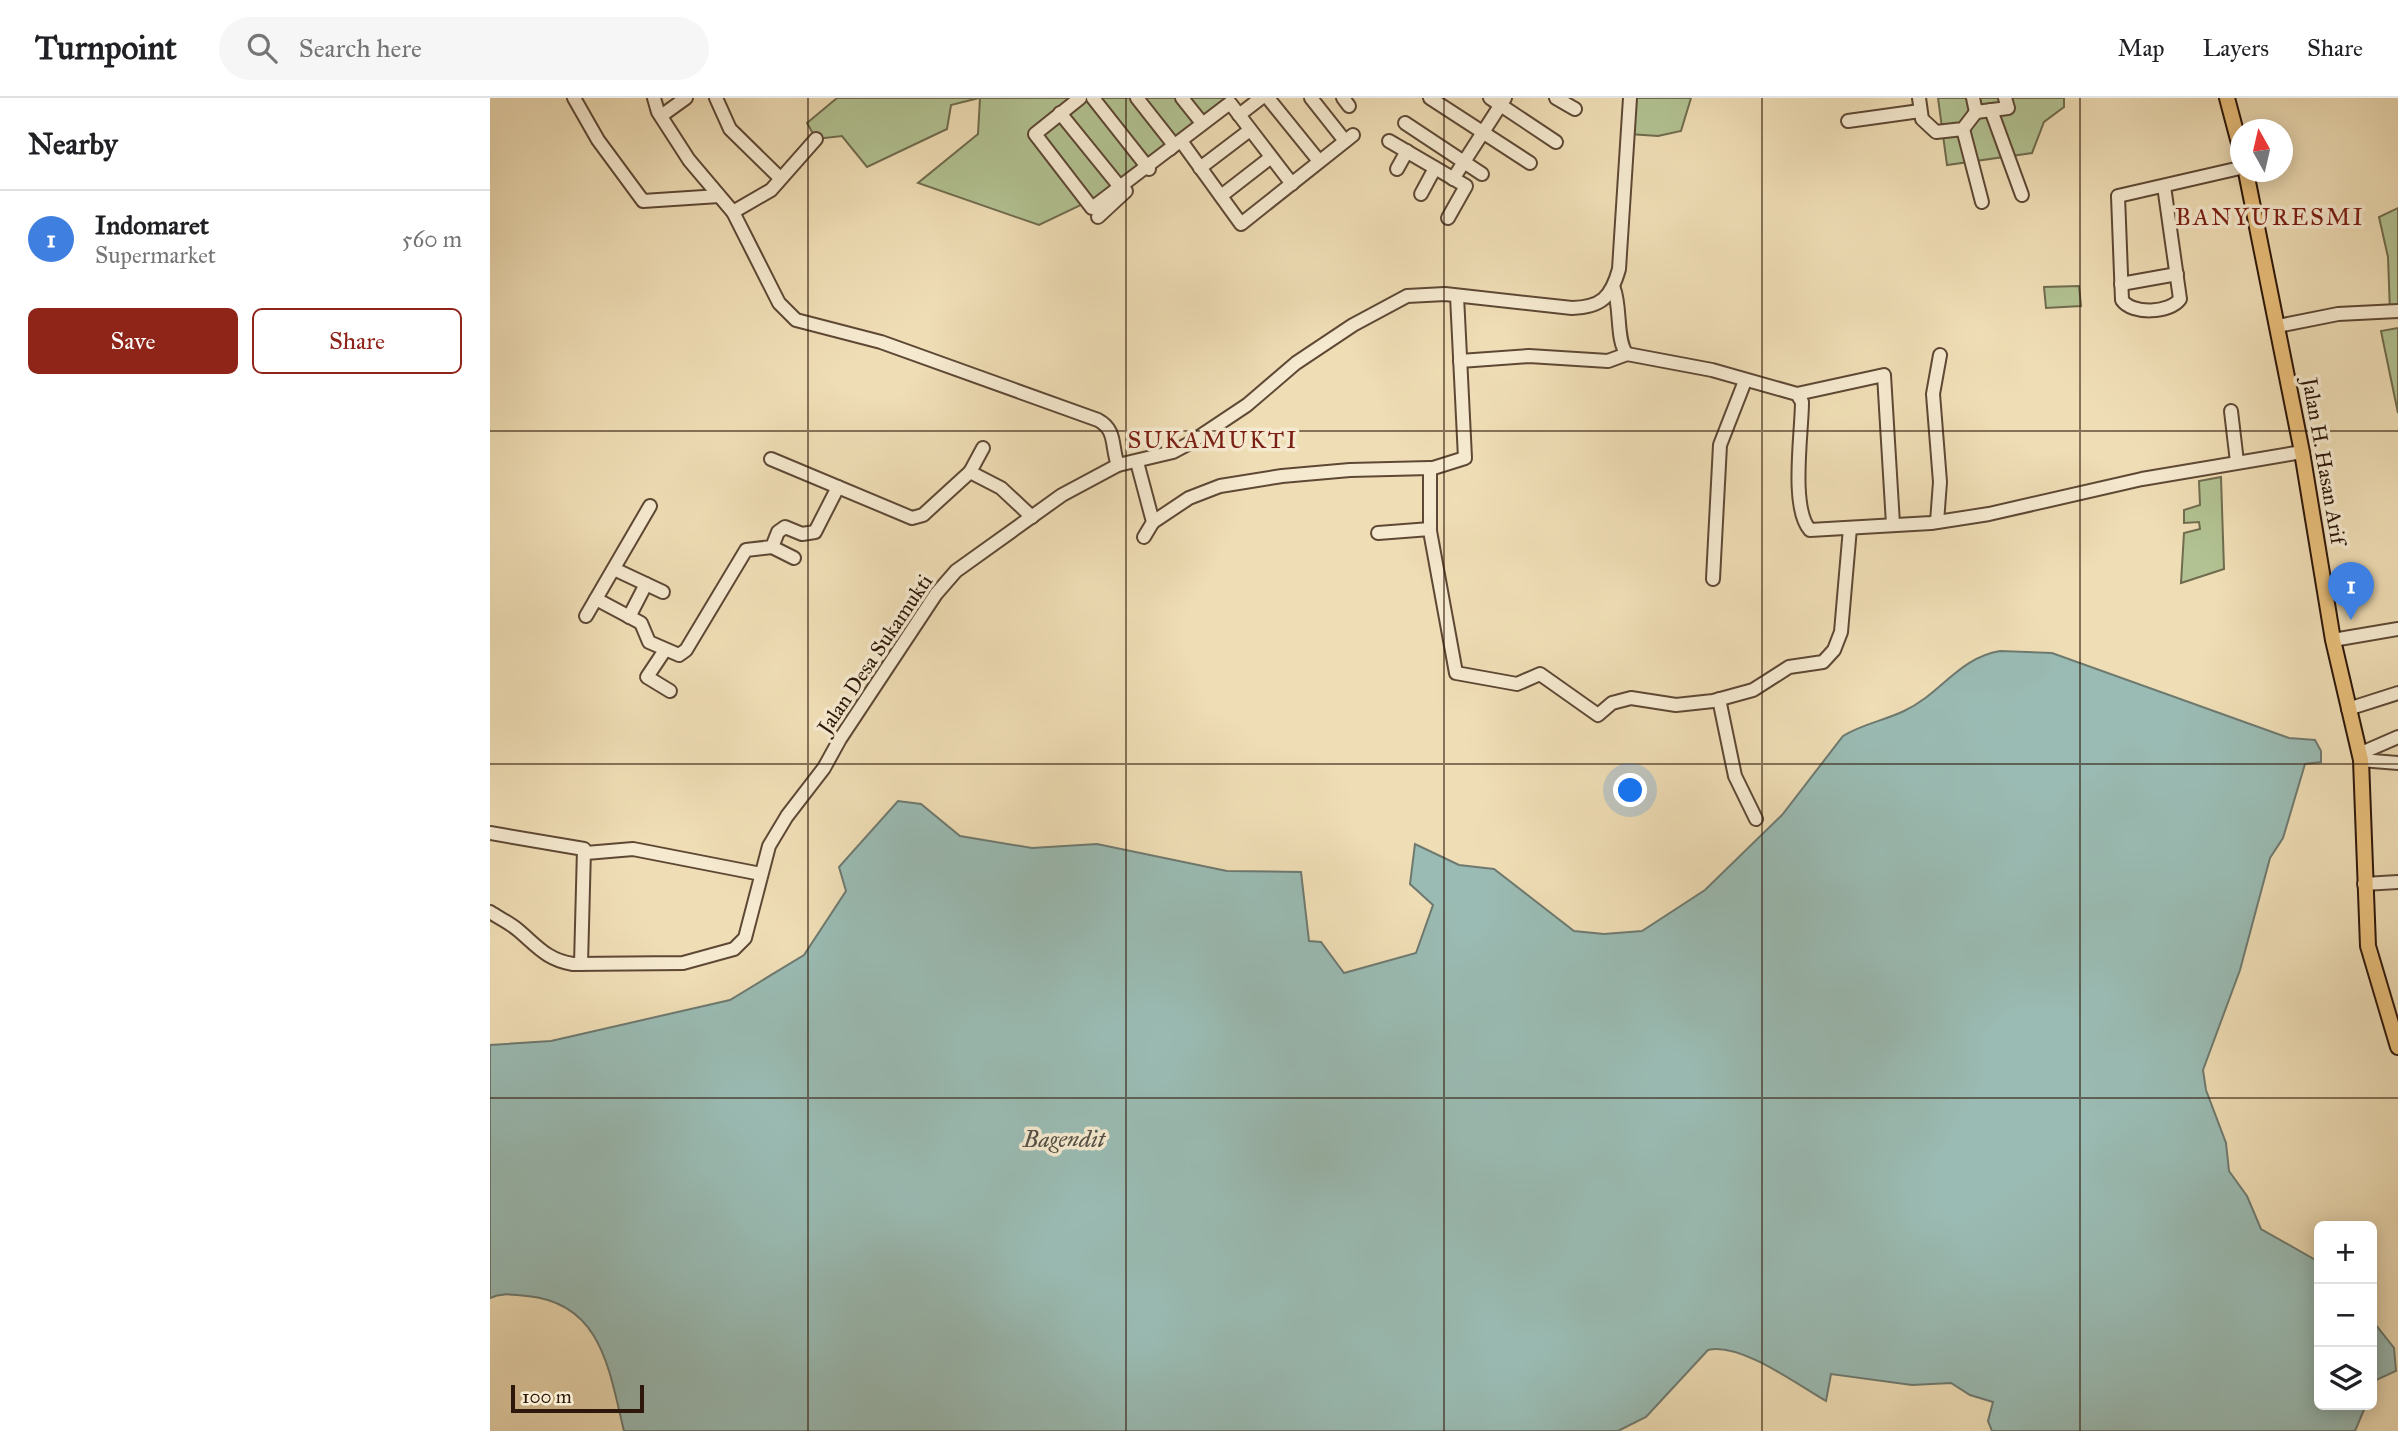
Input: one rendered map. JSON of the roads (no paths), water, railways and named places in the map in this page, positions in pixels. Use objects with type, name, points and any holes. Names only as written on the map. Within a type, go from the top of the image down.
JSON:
[{"type":"main road","points":[[2227,98],[2233,119]]},
{"type":"main road","name":"Jalan H. Hasan Arif","points":[[2248,182],[2302,452],[2333,640],[2360,757],[2368,946],[2398,1047]]},
{"type":"street","points":[[574,98],[598,139],[643,201],[719,196]]},
{"type":"street","points":[[654,98],[661,116],[689,160],[733,212],[779,303],[796,320],[881,342],[1098,420],[1106,424],[1113,435],[1113,453],[1118,465]]},
{"type":"street","points":[[661,116],[686,98]]},
{"type":"street","points":[[716,98],[730,129],[780,178]]},
{"type":"street","points":[[1080,98],[1035,134],[1107,230]]},
{"type":"street","points":[[1093,98],[1148,167]]},
{"type":"street","points":[[1137,98],[1200,168],[1241,224],[1349,138],[1311,98]]},
{"type":"street","points":[[1182,98],[1202,122]]},
{"type":"street","points":[[1239,114],[1261,98]]},
{"type":"street","points":[[1268,98],[1319,161]]},
{"type":"street","points":[[1430,98],[1530,163]]},
{"type":"street","points":[[1556,98],[1575,109]]},
{"type":"street","points":[[1627,354],[1622,347],[1621,316],[1614,289],[1619,270],[1630,98]]},
{"type":"street","points":[[1973,98],[1976,112]]},
{"type":"street","points":[[1848,121],[1919,105],[1926,126],[1936,132],[1963,129],[1976,112],[2008,108],[2006,98]]},
{"type":"street","points":[[1095,213],[1228,101],[1292,184]]},
{"type":"street","points":[[1453,179],[1483,133],[1498,101],[1556,142]]},
{"type":"street","points":[[1992,110],[2022,195]]},
{"type":"street","points":[[1060,113],[1122,190]]},
{"type":"street","points":[[1405,123],[1482,174]]},
{"type":"street","points":[[1963,129],[1982,202]]},
{"type":"street","points":[[1200,168],[1250,130]]},
{"type":"street","points":[[733,212],[771,190],[816,139]]},
{"type":"street","points":[[1389,141],[1466,187],[1448,218]]},
{"type":"street","points":[[1397,169],[1406,151]]},
{"type":"street","points":[[1221,196],[1270,158]]},
{"type":"street","points":[[1421,194],[1435,168]]},
{"type":"street","points":[[2164,186],[2181,297],[2179,303],[2169,307],[2134,309],[2126,306],[2122,300],[2118,198],[2164,186],[2230,171]]},
{"type":"street","points":[[2121,284],[2178,274]]},
{"type":"street","name":"Jalan Desa Sukamukti","points":[[490,912],[557,962],[684,963],[734,949],[745,938],[769,846],[787,816],[824,768],[840,739],[936,594],[956,571],[1062,495],[1118,465],[1174,452],[1247,405],[1296,363],[1384,306],[1407,296],[1427,293],[1592,307],[1604,301],[1614,289]]},
{"type":"street","points":[[1144,537],[1153,522],[1189,498],[1220,486],[1323,472],[1430,468],[1465,458],[1457,296]]},
{"type":"street","points":[[2278,326],[2338,314],[2398,312]]},
{"type":"street","points":[[1460,361],[1529,356],[1608,361],[1627,354],[1712,370],[1797,394],[1884,375],[1893,524]]},
{"type":"street","points":[[1937,522],[1940,482],[1933,394],[1940,355]]},
{"type":"street","points":[[1713,579],[1720,445],[1745,381]]},
{"type":"street","points":[[1797,394],[1802,402],[1800,497],[1806,525],[1810,530],[1937,522],[2236,462],[2302,452]]},
{"type":"street","points":[[2231,411],[2236,462]]},
{"type":"street","points":[[772,459],[917,518],[970,472],[983,448]]},
{"type":"street","points":[[1137,462],[1153,522]]},
{"type":"street","points":[[1430,468],[1430,529],[1455,668],[1460,676],[1517,684],[1540,674],[1598,715],[1612,703],[1631,698],[1681,705],[1719,699],[1753,690],[1789,667],[1823,662],[1834,650],[1841,632],[1850,528]]},
{"type":"street","points":[[970,472],[1001,488],[1032,517]]},
{"type":"street","points":[[772,547],[778,532],[785,527],[802,534],[815,532],[838,487]]},
{"type":"street","points":[[586,616],[650,506]]},
{"type":"street","points":[[1378,533],[1430,529]]},
{"type":"street","points":[[596,599],[641,623],[649,642],[679,655],[686,650],[746,550],[772,547],[794,558]]},
{"type":"street","points":[[614,569],[663,592]]},
{"type":"street","points":[[629,617],[646,584]]},
{"type":"street","points":[[2333,640],[2398,629]]},
{"type":"street","points":[[666,650],[647,677],[670,691]]},
{"type":"street","points":[[2348,709],[2398,693]]},
{"type":"street","points":[[1719,699],[1735,776],[1756,819]]},
{"type":"street","points":[[2360,757],[2398,737]]},
{"type":"street","points":[[2360,757],[2398,763]]},
{"type":"street","points":[[490,834],[580,847],[586,853],[581,964]]},
{"type":"street","points":[[586,853],[633,849],[761,874]]},
{"type":"street","points":[[2364,884],[2398,882]]},
{"type":"water","name":"Bagendit","points":[[2000,651],[2052,653],[2289,738],[2315,740],[2321,751],[2321,762],[2305,764],[2283,838],[2270,858],[2240,970],[2203,1070],[2206,1090],[2226,1143],[2229,1171],[2247,1196],[2261,1229],[2314,1259],[2314,1410],[2364,1410],[2355,1431],[1992,1431],[1988,1421],[1993,1402],[1970,1395],[1951,1383],[1912,1385],[1831,1374],[1826,1401],[1769,1366],[1736,1352],[1721,1349],[1708,1350],[1646,1417],[1618,1431],[624,1431],[613,1385],[598,1343],[587,1326],[572,1311],[552,1301],[527,1296],[499,1295],[490,1298],[490,1045],[551,1041],[730,1000],[804,955],[846,891],[839,867],[898,801],[921,804],[960,836],[1032,848],[1097,844],[1227,871],[1301,872],[1309,941],[1321,942],[1344,973],[1416,953],[1433,905],[1410,884],[1415,844],[1459,865],[1494,869],[1574,931],[1604,934],[1642,931],[1705,890],[1782,815],[1843,736],[1917,704],[1972,661]]},
{"type":"water","points":[[2377,1326],[2394,1348],[2396,1371],[2377,1380]]},
{"type":"place","name":"Indomaret","points":[[2351,620]]},
{"type":"district","name":"BANYURESMI","points":[[2270,217]]},
{"type":"district","name":"SUKAMUKTI","points":[[1213,440]]}]
